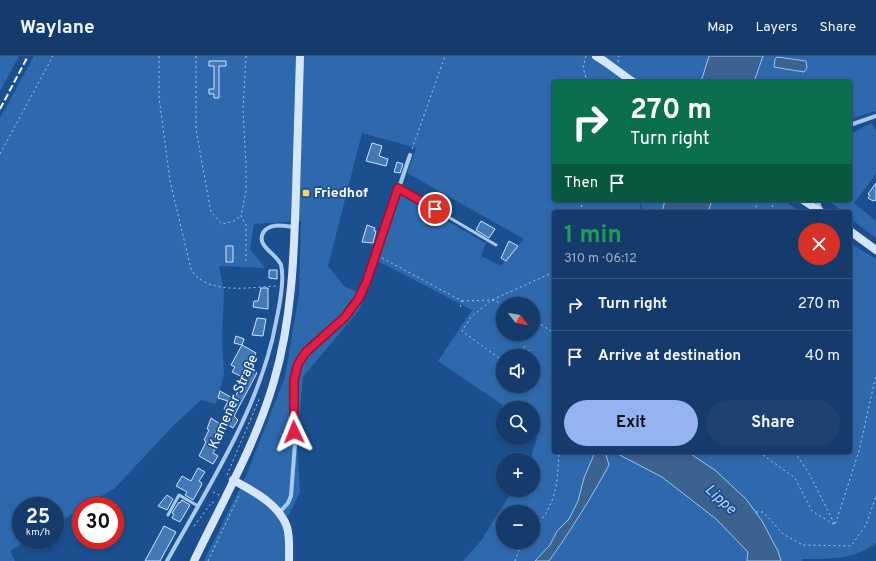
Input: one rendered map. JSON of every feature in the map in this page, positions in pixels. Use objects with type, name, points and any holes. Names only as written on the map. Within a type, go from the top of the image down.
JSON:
[{"type":"main road","name":"Kamener Straße","points":[[194,561],[261,418],[275,381],[291,292],[295,227],[300,56]]},
{"type":"main road","points":[[596,56],[631,80]]},
{"type":"main road","points":[[806,202],[818,210]]},
{"type":"main road","points":[[852,232],[876,250]]},
{"type":"main road","points":[[233,480],[267,500],[279,513],[287,526],[289,561]]},
{"type":"street","points":[[852,124],[876,116]]},
{"type":"street","points":[[279,513],[288,503],[291,496],[295,443],[294,380],[298,364],[306,352],[336,327],[353,308],[366,283],[410,155]]},
{"type":"street","name":"Kamener Straße","points":[[167,561],[198,506],[241,423],[262,373],[273,338],[281,286],[281,265],[264,244],[262,238],[267,228],[273,226],[295,227]]},
{"type":"lane","points":[[398,188],[496,245]]},
{"type":"lane","points":[[168,515],[179,495],[198,506]]},
{"type":"path","points":[[0,154],[53,56]]},
{"type":"path","points":[[159,56],[159,97],[170,181],[191,269],[194,275],[201,281],[218,287],[281,286]]},
{"type":"path","points":[[196,56],[196,130],[211,212],[222,224],[234,221],[241,216]]},
{"type":"path","points":[[246,56],[242,110],[246,164],[246,191],[241,216],[246,225],[246,261]]},
{"type":"path","points":[[410,155],[445,56]]},
{"type":"path","points":[[586,56],[583,66],[586,80]]},
{"type":"path","points":[[376,255],[462,301],[492,300],[496,301]]},
{"type":"path","points":[[496,356],[462,331],[471,317],[492,300],[552,273]]},
{"type":"path","points":[[460,308],[462,301]]},
{"type":"path","points":[[540,324],[552,332]]},
{"type":"path","points":[[835,525],[859,452],[876,375]]},
{"type":"path","points":[[540,521],[553,502],[559,454]]},
{"type":"path","points":[[762,454],[795,478],[812,511],[835,525]]},
{"type":"path","points":[[796,454],[810,475],[835,525]]},
{"type":"path","points":[[208,561],[243,485]]},
{"type":"path","points":[[756,512],[763,512],[783,534],[803,545],[851,546],[866,525],[876,496]]},
{"type":"path","points":[[185,528],[190,530],[212,502],[215,503]]},
{"type":"path","points":[[515,561],[519,549]]},
{"type":"shaded area","points":[[0,56],[19,56],[0,91]]},
{"type":"shaded area","points":[[34,56],[709,56],[702,80],[619,80],[620,72],[618,80],[552,80],[552,202],[639,202],[641,210],[552,210],[552,454],[594,454],[584,478],[578,501],[569,519],[557,531],[550,545],[535,561],[463,561],[480,542],[496,517],[496,549],[540,549],[540,505],[503,505],[509,497],[540,497],[540,453],[532,453],[535,445],[540,445],[540,401],[497,401],[438,361],[472,310],[376,260],[399,194],[486,243],[481,256],[501,266],[524,239],[407,173],[416,148],[362,133],[328,266],[345,287],[365,295],[359,310],[303,377],[297,443],[300,492],[289,515],[283,518],[290,561],[204,561],[246,476],[285,377],[299,294],[301,221],[254,224],[250,249],[265,268],[219,266],[224,292],[222,339],[224,375],[216,404],[201,400],[172,427],[115,488],[100,497],[72,497],[72,514],[64,519],[64,497],[12,497],[12,549],[13,549],[10,551],[15,561],[0,561],[0,118]]},
{"type":"shaded area","points":[[763,56],[876,56],[876,111],[852,118],[852,80],[755,80]]},
{"type":"shaded area","points":[[871,123],[876,130],[876,174],[854,203],[876,221],[876,238],[852,220],[852,210],[840,210],[830,202],[852,202],[852,133]]},
{"type":"shaded area","points":[[640,202],[664,202],[662,210],[642,210]]},
{"type":"shaded area","points":[[711,202],[786,202],[798,210],[709,210]]},
{"type":"shaded area","points":[[852,244],[876,259],[876,543],[859,553],[850,556],[822,559],[802,559],[802,561],[781,561],[774,543],[755,512],[731,486],[691,454],[852,454]]},
{"type":"shaded area","points":[[618,454],[662,477],[716,519],[748,552],[747,561],[549,561],[580,514],[609,465],[606,455]]},
{"type":"water","points":[[709,56],[763,56],[755,80],[702,80]]},
{"type":"water","points":[[777,57],[806,61],[807,68],[804,72],[774,67],[775,59]]},
{"type":"water","points":[[664,202],[711,202],[709,210],[662,210]]},
{"type":"water","points":[[594,454],[606,454],[609,465],[565,538],[549,561],[535,561],[550,545],[557,531],[569,519],[578,501],[584,478]]},
{"type":"water","name":"Lippe","points":[[618,454],[691,454],[716,471],[746,499],[762,521],[778,551],[781,561],[747,561],[748,552],[716,519],[662,477]]},
{"type":"building","points":[[209,61],[226,61],[226,66],[219,66],[219,98],[214,98],[214,94],[209,94],[209,89],[214,89],[214,66],[209,66]]},
{"type":"building","points":[[372,143],[382,146],[379,156],[388,159],[386,166],[366,161]]},
{"type":"building","points":[[397,162],[403,164],[400,173],[394,172]]},
{"type":"building","points":[[876,183],[876,200],[873,201],[868,198],[870,195],[868,194]]},
{"type":"building","points":[[481,221],[495,229],[489,238],[476,230]]},
{"type":"building","points":[[367,225],[375,228],[374,231],[376,231],[373,243],[362,242]]},
{"type":"building","points":[[509,241],[518,246],[506,261],[501,258]]},
{"type":"building","points":[[226,246],[233,246],[233,262],[226,262]]},
{"type":"building","points":[[269,270],[277,270],[277,279],[269,278]]},
{"type":"building","points":[[261,288],[268,288],[268,309],[253,307],[254,301],[258,301]]},
{"type":"building","points":[[257,318],[266,319],[263,336],[252,335]]},
{"type":"building","points":[[236,336],[244,339],[242,345],[234,343]]},
{"type":"building","points":[[242,345],[256,353],[249,367],[257,373],[234,416],[238,420],[233,428],[223,422],[229,411],[224,409],[228,401],[218,398],[220,391],[234,399],[245,378],[232,372],[235,367],[231,365]]},
{"type":"building","points":[[211,418],[220,424],[215,433],[222,437],[213,453],[218,456],[213,464],[199,456],[206,442],[204,440],[209,430],[207,429]]},
{"type":"building","points":[[198,468],[205,472],[199,481],[202,483],[193,500],[185,495],[187,492],[176,486],[182,476],[191,481]]},
{"type":"building","points":[[167,495],[173,499],[167,510],[158,506]]},
{"type":"building","points":[[182,500],[190,505],[180,522],[172,518],[174,514],[172,513]]},
{"type":"building","points":[[164,526],[176,532],[160,561],[145,561]]},
{"type":"railway","points":[[0,109],[28,56]]},
{"type":"place","name":"Friedhof","points":[[306,193]]},
{"type":"route","points":[[294,432],[294,380],[298,364],[306,352],[336,327],[353,308],[359,298],[376,255],[398,188],[435,209]]}]
